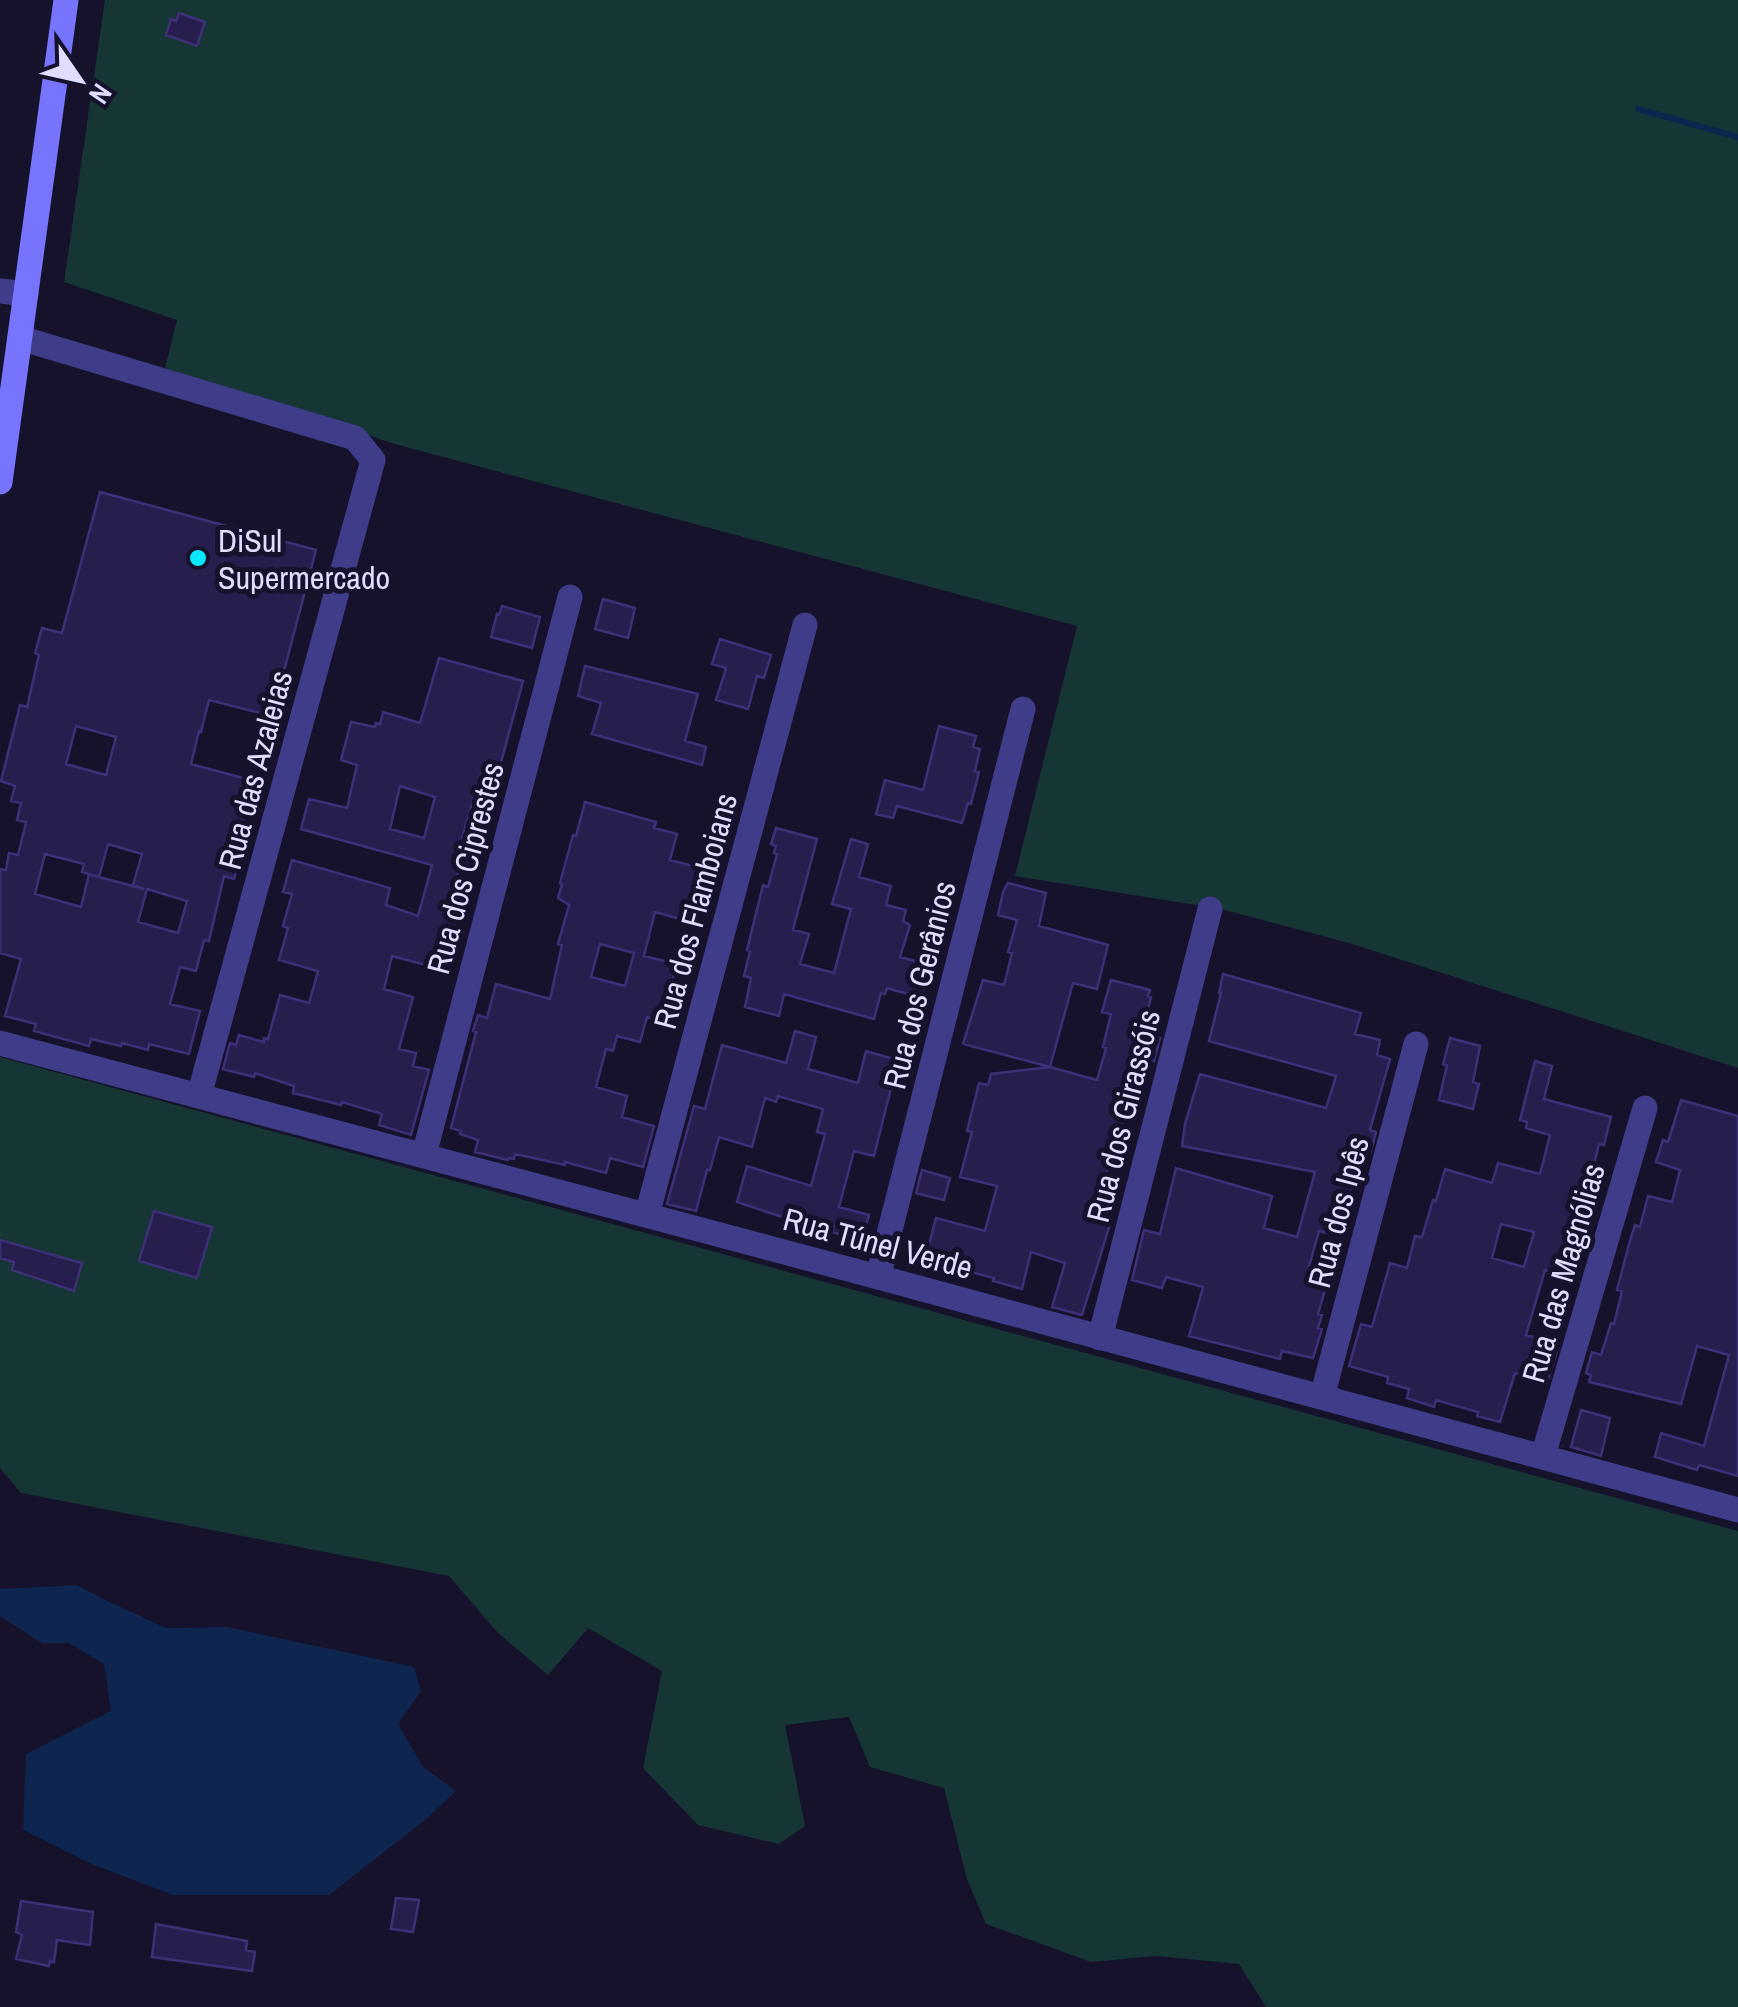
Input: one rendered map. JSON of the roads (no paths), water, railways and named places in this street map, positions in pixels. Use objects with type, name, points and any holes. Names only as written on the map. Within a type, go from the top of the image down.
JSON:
[{"type":"main road","points":[[0,482],[20,338],[13,292],[59,1]]},
{"type":"street","name":"Rua das Azaleias","points":[[20,338],[354,438],[373,460],[200,1096]]},
{"type":"street","name":"Rua dos Ciprestes","points":[[424,1155],[570,597]]},
{"type":"street","name":"Rua dos Flamboians","points":[[647,1215],[805,624]]},
{"type":"street","name":"Rua dos Gerânios","points":[[878,1276],[1023,709]]},
{"type":"street","name":"Rua dos Girassóis","points":[[1100,1338],[1210,909]]},
{"type":"street","name":"Rua Túnel Verde","points":[[0,1043],[1738,1510]]},
{"type":"street","name":"Rua dos Ipês","points":[[1322,1397],[1416,1044]]},
{"type":"street","name":"Rua das Magnólias","points":[[1544,1456],[1645,1108]]},
{"type":"water","points":[[77,1585],[166,1628],[227,1627],[414,1667],[421,1691],[398,1724],[423,1767],[456,1791],[329,1895],[173,1895],[89,1863],[23,1830],[26,1754],[111,1711],[104,1664],[69,1643],[42,1643],[0,1616],[0,1589]]},
{"type":"waterway","points":[[1638,109],[1738,137]]},
{"type":"place","name":"DiSul Supermercado","points":[[198,558]]}]
